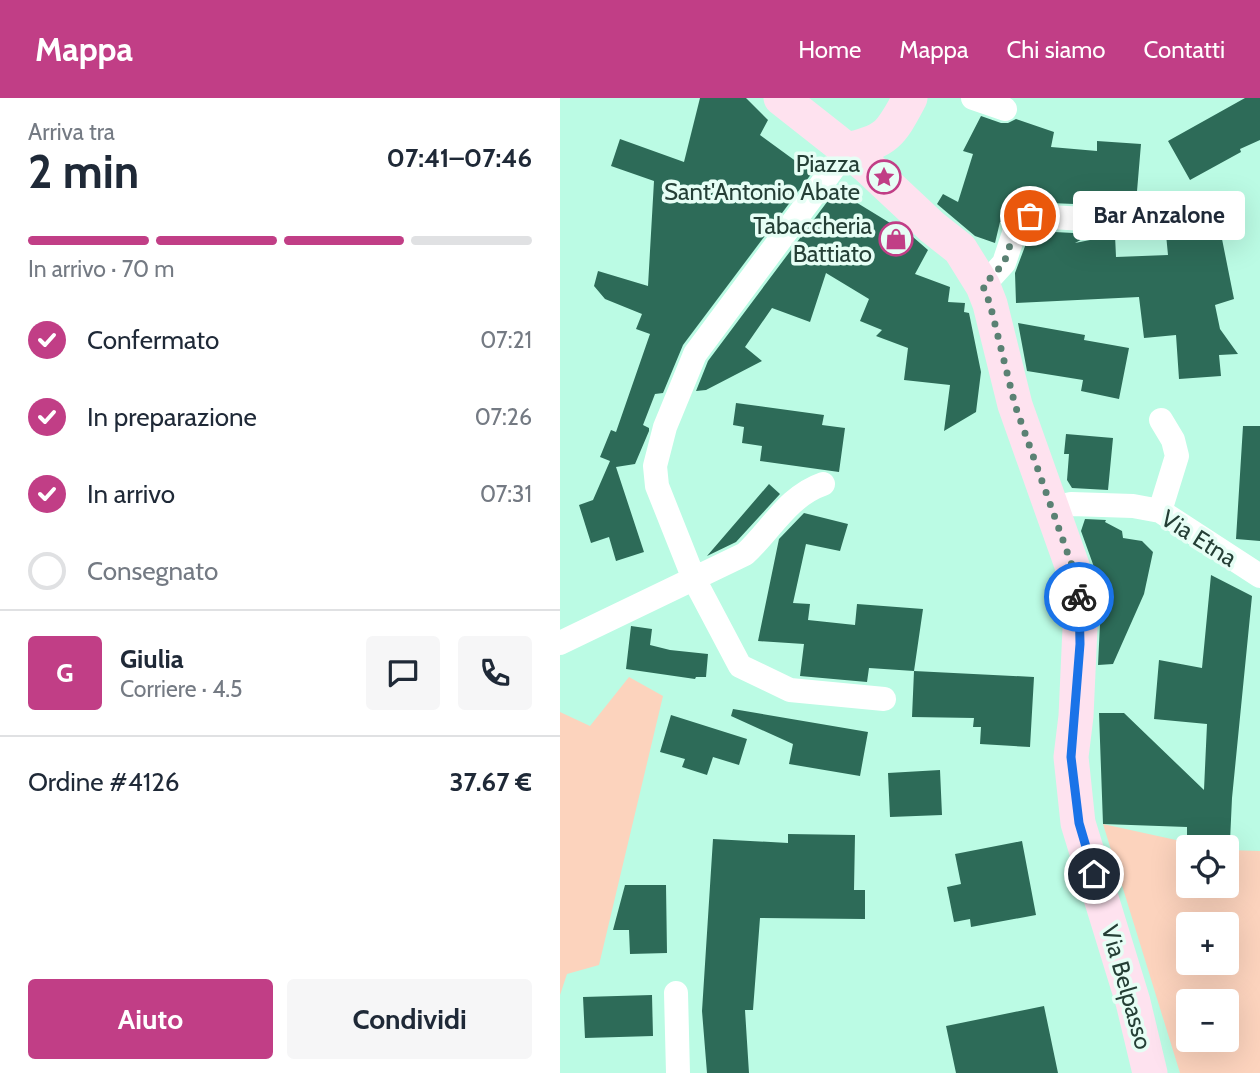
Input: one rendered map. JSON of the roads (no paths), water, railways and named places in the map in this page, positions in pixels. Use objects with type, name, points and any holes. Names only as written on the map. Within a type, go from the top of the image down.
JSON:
[{"type":"street","name":"Via Belpasso","points":[[781,98],[868,167],[932,227],[960,249],[983,286],[990,304],[1015,405],[1075,574],[1081,606],[1076,716],[1071,757],[1079,823],[1133,1002],[1150,1073]]},
{"type":"street","points":[[884,699],[790,690],[740,666],[694,579],[657,486],[655,466],[665,427],[695,354],[847,150],[883,139],[894,127],[909,98]]},
{"type":"street","points":[[973,98],[1005,109]]},
{"type":"street","points":[[983,286],[1004,263],[1014,233],[1030,216],[1125,220],[1149,216]]},
{"type":"street","points":[[1160,511],[1177,456],[1173,440],[1161,420]]},
{"type":"street","points":[[560,643],[746,554],[795,498],[807,489],[822,484]]},
{"type":"street","name":"Via Etna","points":[[1051,508],[1071,505],[1133,506],[1160,511],[1260,576]]},
{"type":"street","points":[[676,993],[678,1073]]},
{"type":"place","name":"Piazza Sant'Antonio Abate","points":[[884,177]]},
{"type":"place","name":"Bar Anzalone","points":[[1030,216]]},
{"type":"place","name":"Tabaccheria Battiato","points":[[896,239]]}]
